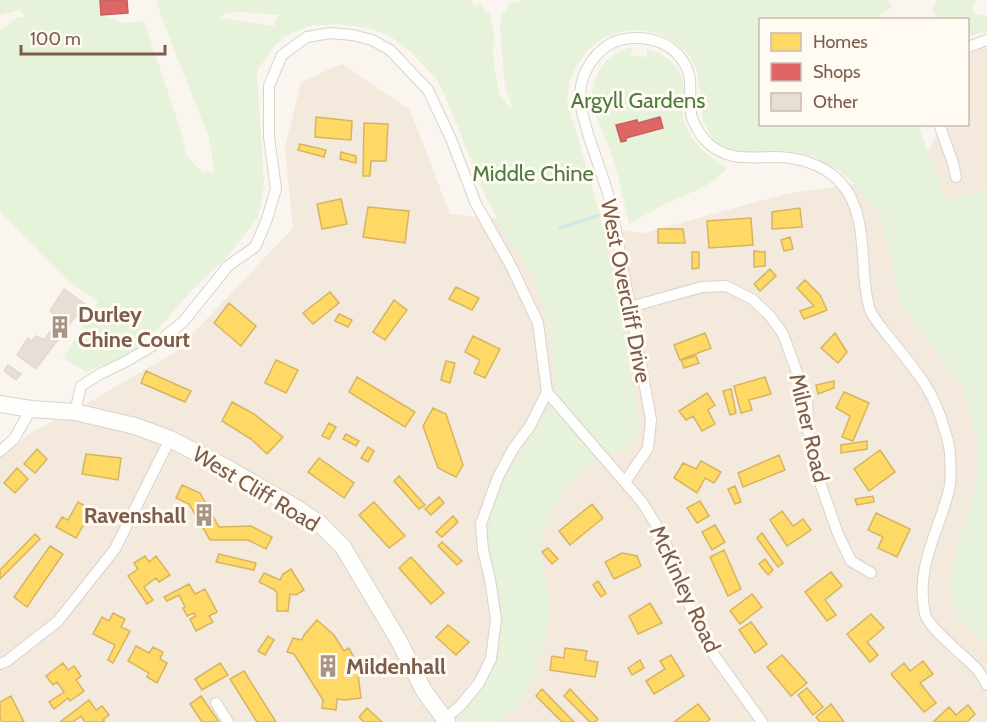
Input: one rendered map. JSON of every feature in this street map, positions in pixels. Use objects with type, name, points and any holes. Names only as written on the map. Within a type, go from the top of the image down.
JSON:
[{"type":"street","points":[[75,412],[81,386],[157,343],[183,322],[228,266],[255,247],[266,222],[276,189],[269,137],[269,86],[282,55],[307,37],[330,33],[353,35],[372,40],[390,50],[428,90],[452,139],[476,204],[511,267],[538,323],[547,392],[530,426],[513,449],[498,477],[481,524],[483,550],[496,619],[491,659],[479,683],[444,721]]},
{"type":"street","name":"West Overcliff Drive","points":[[625,482],[648,448],[651,420],[610,200],[584,121],[580,93],[583,78],[591,61],[600,51],[621,40],[644,38],[658,41],[674,50],[684,62],[690,77],[693,119],[706,141],[721,152],[735,157],[785,157],[809,162],[826,170],[840,182],[851,198],[859,224],[866,290],[871,311],[931,393],[941,415],[950,447],[950,488],[931,541],[922,577],[926,618],[978,671],[987,685]]},
{"type":"street","points":[[969,47],[987,40]]},
{"type":"street","points":[[940,126],[956,177]]},
{"type":"street","name":"Milner Road","points":[[630,307],[702,287],[726,286],[752,299],[770,316],[783,334],[807,400],[808,430],[817,474],[838,534],[851,561],[871,573]]},
{"type":"street","name":"McKinley Road","points":[[547,392],[642,502],[663,537],[686,598],[714,655],[762,722]]},
{"type":"street","name":"West Cliff Road","points":[[0,404],[75,412],[135,426],[170,439],[229,469],[319,523],[343,546],[399,641],[424,691],[444,721]]},
{"type":"street","points":[[0,451],[14,439],[31,409]]},
{"type":"street","points":[[0,664],[58,621],[115,549],[170,439]]},
{"type":"street","points":[[216,703],[228,722]]},
{"type":"shaded area","points":[[987,48],[987,722],[0,722],[0,455],[34,431],[95,399],[175,352],[293,228],[285,147],[301,82],[342,64],[410,110],[450,214],[645,233],[785,194],[917,175],[941,126],[969,126],[969,54]]},
{"type":"green space","name":"Middle Chine","points":[[0,0],[100,0],[102,15],[125,23],[144,21],[182,134],[186,155],[203,173],[214,171],[209,138],[157,0],[470,0],[476,6],[480,4],[485,12],[490,14],[494,35],[495,73],[500,95],[513,110],[505,87],[500,29],[502,12],[510,3],[520,0],[887,0],[892,6],[880,15],[881,18],[759,18],[759,126],[918,126],[944,195],[952,201],[987,188],[987,646],[956,613],[949,590],[957,546],[975,493],[979,447],[963,387],[901,303],[880,214],[840,171],[811,156],[779,151],[742,153],[718,144],[703,121],[697,70],[689,55],[664,36],[649,31],[620,32],[602,39],[588,49],[570,80],[567,101],[600,215],[639,418],[636,436],[626,450],[613,454],[599,453],[569,484],[554,506],[540,545],[550,608],[545,640],[534,675],[518,705],[500,722],[457,722],[455,720],[486,681],[499,659],[501,601],[487,542],[491,514],[509,472],[540,421],[558,400],[551,337],[542,301],[531,274],[513,248],[486,197],[436,78],[410,51],[390,36],[368,28],[338,24],[309,26],[285,36],[271,50],[257,71],[264,186],[258,217],[229,255],[190,292],[161,326],[128,355],[86,372],[63,358],[98,302],[66,279],[0,212],[0,30],[18,17],[27,17],[19,10],[0,15]],"holes":[[[225,13],[278,15],[274,26],[219,18]]]},
{"type":"green space","points":[[937,0],[976,0],[971,8],[977,15],[987,16],[987,32],[969,36],[969,18],[940,18],[933,13]]},
{"type":"green space","name":"Argyll Gardens","points":[[633,47],[631,56],[646,57],[647,49],[661,54],[676,67],[683,80],[683,113],[688,131],[702,149],[727,168],[715,180],[629,224],[616,170],[593,105],[592,92],[599,72],[607,60],[622,50]]},
{"type":"building: Homes","points":[[316,117],[352,121],[351,140],[315,137]]},
{"type":"building: Homes","points":[[364,123],[388,124],[386,161],[371,161],[370,176],[363,176]]},
{"type":"building: Homes","points":[[300,144],[326,150],[324,157],[298,150]]},
{"type":"building: Homes","points":[[341,152],[356,156],[356,163],[340,159]]},
{"type":"building: Homes","points":[[341,199],[347,224],[322,229],[317,204]]},
{"type":"building: Homes","points":[[368,207],[409,211],[405,243],[363,237]]},
{"type":"building: Homes","points":[[800,208],[802,227],[772,229],[772,212]]},
{"type":"building: Homes","points":[[751,218],[753,245],[709,248],[707,221]]},
{"type":"building: Homes","points":[[658,229],[683,229],[685,243],[658,243]]},
{"type":"building: Homes","points":[[790,237],[793,249],[784,251],[781,240]]},
{"type":"building: Homes","points":[[754,251],[765,252],[765,266],[754,267]]},
{"type":"building: Homes","points":[[692,252],[699,252],[699,268],[692,269]]},
{"type":"building: Homes","points":[[770,269],[776,276],[760,291],[754,284]]},
{"type":"building: Homes","points":[[805,280],[820,295],[827,310],[804,319],[800,311],[814,306],[797,288]]},
{"type":"building: Homes","points":[[456,287],[479,298],[472,310],[449,299]]},
{"type":"building: Homes","points":[[330,292],[339,303],[313,324],[303,313]]},
{"type":"building: Homes","points":[[394,300],[407,310],[385,340],[373,332]]},
{"type":"building: Homes","points":[[229,303],[256,326],[241,346],[214,323]]},
{"type":"building: Homes","points":[[339,314],[352,320],[348,327],[335,321]]},
{"type":"building: Homes","points":[[705,333],[711,348],[680,360],[674,345]]},
{"type":"building: Homes","points":[[835,333],[847,352],[838,363],[821,348]]},
{"type":"building: Homes","points":[[473,336],[500,349],[485,378],[474,373],[480,360],[465,352]]},
{"type":"building: Homes","points":[[696,356],[699,363],[684,368],[681,360]]},
{"type":"building: Homes","points":[[276,360],[298,370],[286,393],[265,383]]},
{"type":"building: Homes","points":[[446,361],[455,363],[450,383],[441,380]]},
{"type":"building: Homes","points":[[146,371],[191,391],[185,402],[141,383]]},
{"type":"building: Homes","points":[[357,377],[415,412],[405,427],[349,392]]},
{"type":"building: Homes","points":[[765,377],[771,394],[749,400],[752,410],[741,413],[734,386]]},
{"type":"building: Homes","points":[[834,381],[834,388],[818,394],[816,385]]},
{"type":"building: Homes","points":[[731,389],[736,413],[730,415],[723,391]]},
{"type":"building: Homes","points":[[844,392],[869,403],[853,441],[842,437],[850,416],[836,408]]},
{"type":"building: Homes","points":[[707,393],[715,405],[708,410],[715,424],[702,431],[693,416],[686,420],[679,411]]},
{"type":"building: Homes","points":[[232,402],[254,414],[283,437],[267,454],[251,439],[222,421]]},
{"type":"building: Homes","points":[[433,408],[446,414],[463,465],[456,477],[438,468],[423,426]]},
{"type":"building: Homes","points":[[329,423],[336,427],[329,439],[322,436]]},
{"type":"building: Homes","points":[[346,434],[359,441],[356,446],[343,439]]},
{"type":"building: Homes","points":[[867,441],[867,449],[841,453],[841,445]]},
{"type":"building: Homes","points":[[368,447],[374,451],[368,462],[361,458]]},
{"type":"building: Homes","points":[[37,449],[47,459],[35,473],[24,464]]},
{"type":"building: Homes","points":[[880,450],[895,472],[869,491],[854,469]]},
{"type":"building: Homes","points":[[86,454],[121,458],[118,480],[82,474]]},
{"type":"building: Homes","points":[[779,455],[785,470],[743,487],[738,473]]},
{"type":"building: Homes","points":[[319,458],[354,483],[344,498],[308,472]]},
{"type":"building: Homes","points":[[701,461],[721,472],[714,483],[705,478],[697,493],[674,478],[683,463],[696,469]]},
{"type":"building: Homes","points":[[17,468],[28,479],[15,493],[4,483]]},
{"type":"building: Homes","points":[[399,476],[425,505],[419,509],[394,481]]},
{"type":"building: Homes","name":"Ravenshall","points":[[182,485],[200,493],[219,527],[251,526],[272,537],[266,549],[248,540],[210,540],[189,504],[176,498]]},
{"type":"building: Homes","points":[[735,486],[741,502],[735,504],[728,489]]},
{"type":"building: Homes","points":[[873,496],[874,502],[857,505],[855,499]]},
{"type":"building: Homes","points":[[439,497],[444,503],[431,515],[425,509]]},
{"type":"building: Homes","points":[[700,501],[709,516],[697,523],[687,508]]},
{"type":"building: Homes","points":[[78,502],[92,510],[76,538],[56,527],[62,517],[68,520]]},
{"type":"building: Homes","points":[[374,502],[405,536],[389,548],[359,515]]},
{"type":"building: Homes","points":[[592,504],[603,518],[570,545],[559,531]]},
{"type":"building: Homes","points":[[782,511],[793,526],[803,519],[811,530],[787,546],[770,520]]},
{"type":"building: Homes","points":[[876,513],[910,529],[897,557],[878,548],[883,537],[868,530]]},
{"type":"building: Homes","points":[[453,516],[458,522],[442,537],[436,532]]},
{"type":"building: Homes","points":[[715,525],[725,542],[712,550],[702,532]]},
{"type":"building: Homes","points":[[762,533],[783,563],[778,567],[757,538]]},
{"type":"building: Homes","points":[[35,534],[40,539],[0,579],[0,570]]},
{"type":"building: Homes","points":[[442,542],[462,561],[457,565],[438,546]]},
{"type":"building: Homes","points":[[50,546],[63,554],[27,607],[14,597]]},
{"type":"building: Homes","points":[[548,548],[558,559],[552,564],[542,552]]},
{"type":"building: Homes","points":[[724,550],[741,589],[728,596],[710,557]]},
{"type":"building: Homes","points":[[622,553],[637,556],[641,566],[614,579],[605,562]]},
{"type":"building: Homes","points":[[219,554],[256,563],[254,570],[216,562]]},
{"type":"building: Homes","points":[[145,556],[149,562],[156,556],[170,575],[159,582],[156,578],[144,587],[153,600],[147,604],[128,576],[138,569],[134,563]]},
{"type":"building: Homes","points":[[411,557],[444,593],[431,604],[399,568]]},
{"type":"building: Homes","points":[[765,559],[773,570],[768,575],[759,564]]},
{"type":"building: Homes","points":[[291,569],[304,590],[296,595],[290,594],[288,611],[277,611],[277,593],[259,582],[264,573],[280,580],[283,574]]},
{"type":"building: Homes","points":[[831,572],[842,586],[825,600],[836,615],[827,621],[805,592]]},
{"type":"building: Homes","points":[[598,581],[606,593],[601,597],[593,585]]},
{"type":"building: Homes","points":[[189,584],[195,594],[205,589],[217,612],[209,616],[213,622],[196,631],[190,619],[196,616],[194,613],[187,616],[179,595],[167,601],[164,597]]},
{"type":"building: Homes","points":[[752,594],[762,607],[740,624],[730,611]]},
{"type":"building: Homes","points":[[650,603],[662,623],[638,634],[629,616]]},
{"type":"building: Homes","points":[[113,613],[125,619],[121,627],[130,631],[113,663],[108,660],[115,645],[93,634],[102,617],[109,621]]},
{"type":"building: Homes","points":[[871,614],[884,628],[867,642],[878,655],[870,662],[847,634]]},
{"type":"building: Homes","name":"Mildenhall","points":[[317,620],[334,635],[344,651],[349,648],[353,656],[349,659],[358,674],[361,698],[337,699],[336,710],[322,708],[323,700],[294,654],[287,652],[293,638],[302,640]]},
{"type":"building: Homes","points":[[751,622],[767,644],[755,653],[739,630]]},
{"type":"building: Homes","points":[[448,625],[469,642],[456,655],[436,637]]},
{"type":"building: Homes","points":[[268,636],[274,640],[265,655],[258,651]]},
{"type":"building: Homes","points":[[136,646],[149,653],[153,647],[163,652],[160,659],[167,663],[157,683],[147,677],[149,673],[128,661]]},
{"type":"building: Homes","points":[[565,648],[587,651],[585,660],[598,662],[595,677],[550,670],[552,656],[564,658]]},
{"type":"building: Homes","points":[[671,655],[684,676],[654,694],[646,681],[665,669],[660,661]]},
{"type":"building: Homes","points":[[782,655],[807,683],[791,696],[767,667]]},
{"type":"building: Homes","points":[[640,660],[644,668],[632,675],[628,668]]},
{"type":"building: Homes","points":[[923,661],[933,674],[920,683],[936,703],[924,712],[891,674],[904,663],[910,671]]},
{"type":"building: Homes","points":[[63,663],[68,670],[74,666],[81,676],[76,680],[84,691],[70,701],[68,698],[54,709],[49,702],[64,692],[57,682],[53,685],[46,676]]},
{"type":"building: Homes","points":[[220,663],[228,675],[202,690],[195,679]]},
{"type":"building: Homes","points":[[244,671],[276,722],[257,722],[230,679]]},
{"type":"building: Homes","points":[[807,688],[823,707],[813,715],[798,695]]},
{"type":"building: Homes","points":[[542,689],[574,722],[562,722],[536,696]]},
{"type":"building: Homes","points":[[570,689],[598,719],[595,722],[590,722],[564,696]]},
{"type":"building: Homes","points":[[11,696],[24,722],[2,722],[0,718],[0,702]]},
{"type":"building: Homes","points":[[201,696],[219,722],[202,722],[190,704]]},
{"type":"building: Homes","points":[[89,700],[96,710],[102,706],[109,715],[103,720],[105,722],[85,722],[81,716],[73,722],[60,722]]},
{"type":"building: Homes","points":[[698,704],[710,719],[707,722],[674,722]]},
{"type":"building: Homes","points":[[831,704],[844,722],[820,722],[816,717]]},
{"type":"building: Homes","points":[[968,705],[975,714],[967,722],[933,722],[949,707],[956,715]]},
{"type":"building: Homes","points":[[367,708],[382,722],[364,722],[359,717]]},
{"type":"building: Shops","points":[[100,0],[127,0],[128,13],[101,15]]},
{"type":"building: Shops","points":[[660,117],[663,128],[626,138],[626,141],[621,142],[616,125],[637,120],[638,123]]},
{"type":"building: Other","name":"Durley Chine Court","points":[[64,289],[85,304],[36,369],[17,355],[28,338],[32,341],[36,336],[44,340],[60,318],[50,311]]},
{"type":"building: Other","points":[[8,365],[21,374],[16,380],[4,371]]},
{"type":"waterway","points":[[560,228],[600,215]]},
{"type":"place","name":"Durley Chine Court","points":[[60,327]]},
{"type":"place","name":"Ravenshall","points":[[204,515]]},
{"type":"place","name":"Mildenhall","points":[[328,666]]}]
